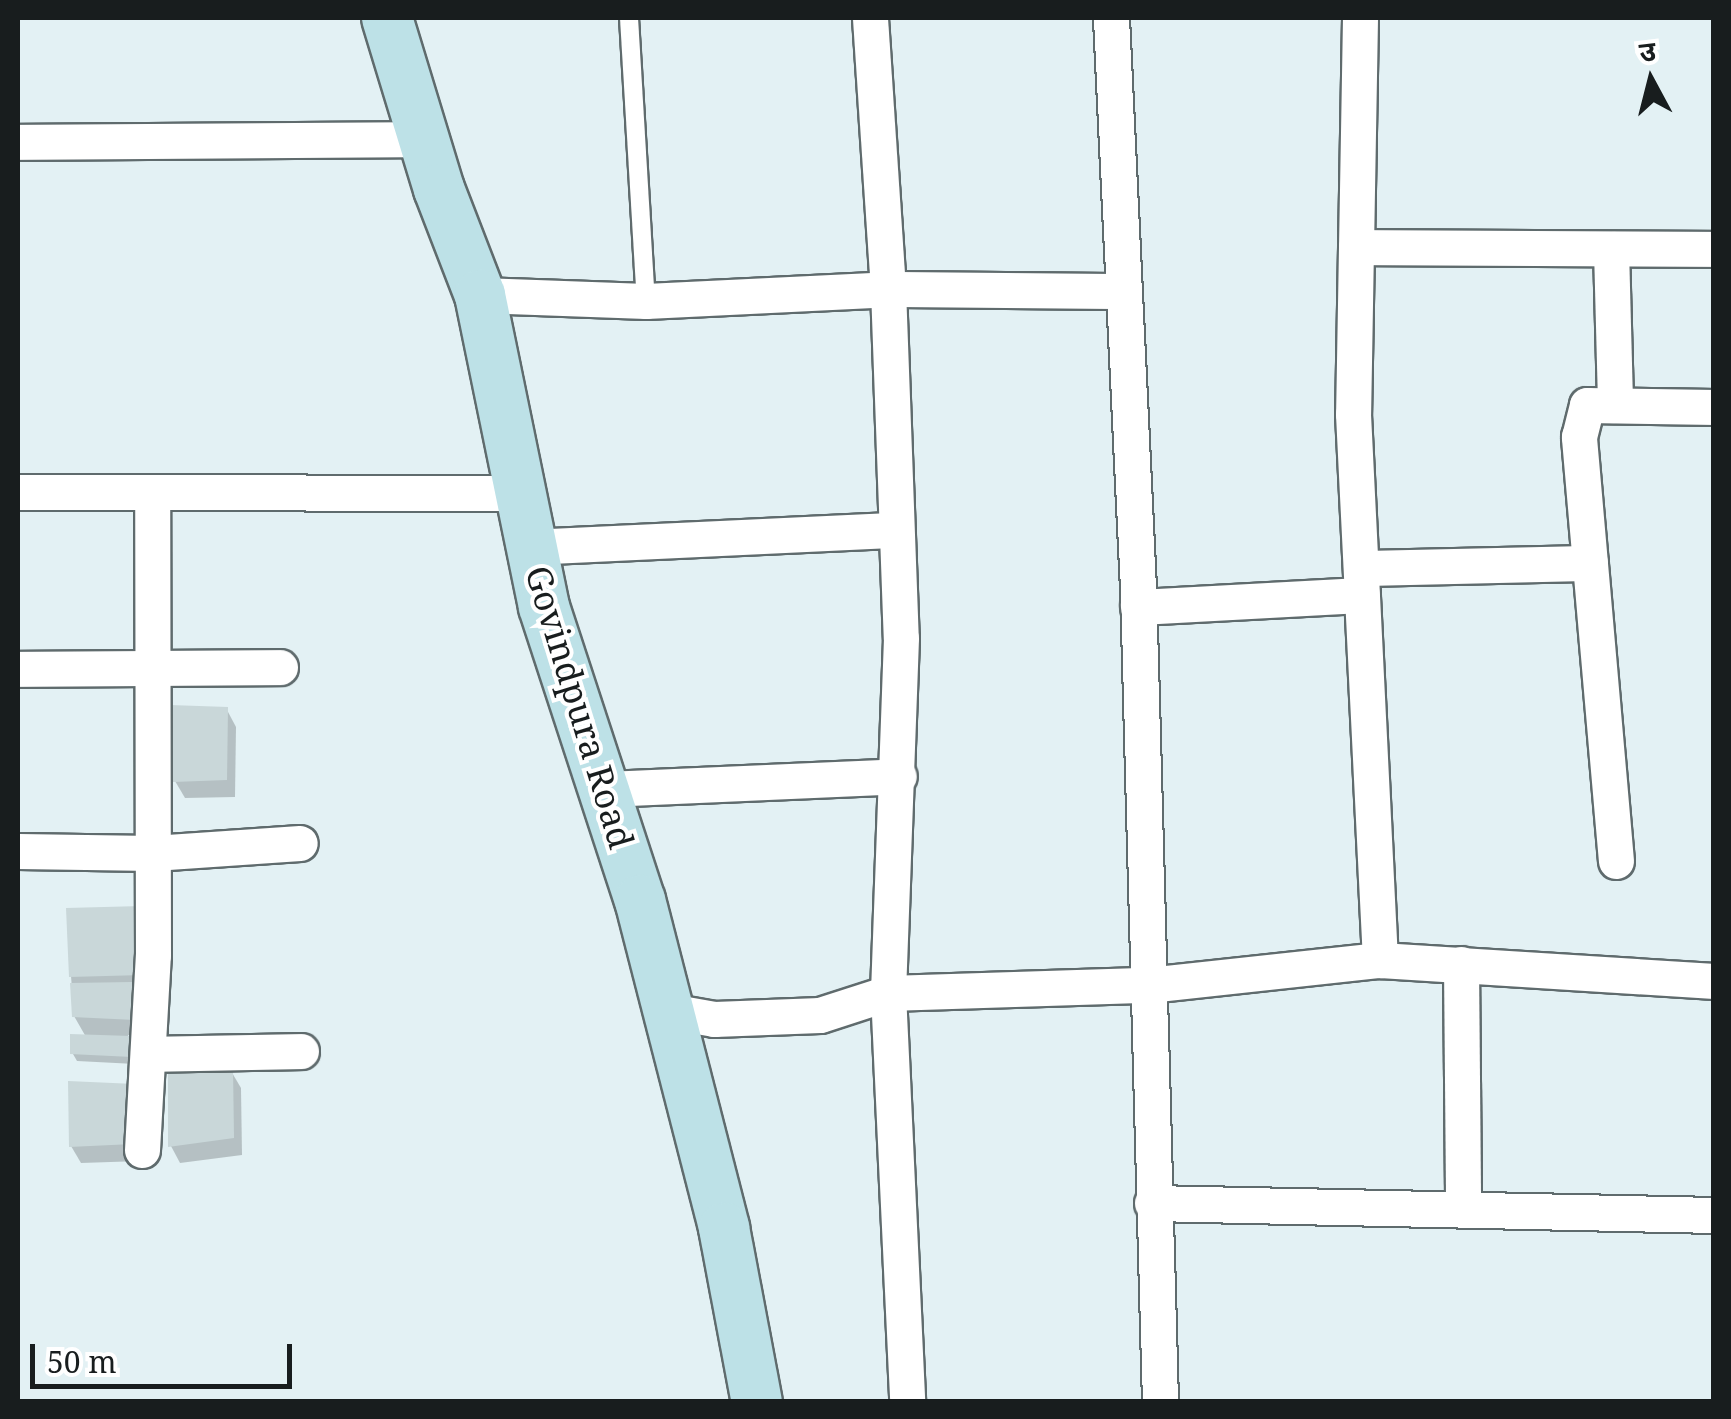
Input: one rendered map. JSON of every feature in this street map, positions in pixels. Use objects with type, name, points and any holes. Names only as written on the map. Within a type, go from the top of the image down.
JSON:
[{"type":"street","name":"Govindpura Road","points":[[387,18],[424,140],[480,295],[530,547],[606,789],[668,1011],[724,1228],[756,1402]]},
{"type":"street","points":[[870,18],[888,289],[895,530],[899,776],[888,993],[907,1402]]},
{"type":"street","points":[[1112,18],[1138,607],[1160,1402]]},
{"type":"street","points":[[1360,18],[1353,414],[1380,960]]},
{"type":"street","points":[[18,142],[424,140]]},
{"type":"street","points":[[1356,247],[1714,249]]},
{"type":"street","points":[[1611,249],[1615,406]]},
{"type":"street","points":[[480,295],[646,301],[888,289],[1123,290]]},
{"type":"street","points":[[1616,860],[1579,437],[1587,405],[1714,407]]},
{"type":"street","points":[[18,492],[518,493]]},
{"type":"street","points":[[142,1150],[152,853],[152,492]]},
{"type":"street","points":[[530,547],[895,530]]},
{"type":"street","points":[[1138,607],[1361,582],[1590,563]]},
{"type":"street","points":[[18,669],[280,667]]},
{"type":"street","points":[[606,789],[899,776]]},
{"type":"street","points":[[18,852],[152,853],[300,843]]},
{"type":"street","points":[[668,1011],[714,1019],[820,1015],[888,993],[1148,985],[1380,960],[1714,981]]},
{"type":"street","points":[[1461,964],[1464,1208]]},
{"type":"street","points":[[148,1054],[302,1051]]},
{"type":"street","points":[[1152,1203],[1714,1215]]},
{"type":"lane","points":[[629,18],[646,301]]},
{"type":"building","points":[[170,705],[228,707],[227,780],[173,782]]},
{"type":"building","points":[[142,906],[143,975],[69,977],[66,908]]},
{"type":"building","points":[[132,982],[135,1020],[72,1017],[70,983]]},
{"type":"building","points":[[70,1034],[131,1036],[132,1057],[70,1054]]},
{"type":"building","points":[[233,1069],[234,1138],[168,1147],[168,1070]]},
{"type":"building","points":[[68,1081],[135,1084],[133,1144],[69,1147]]}]
